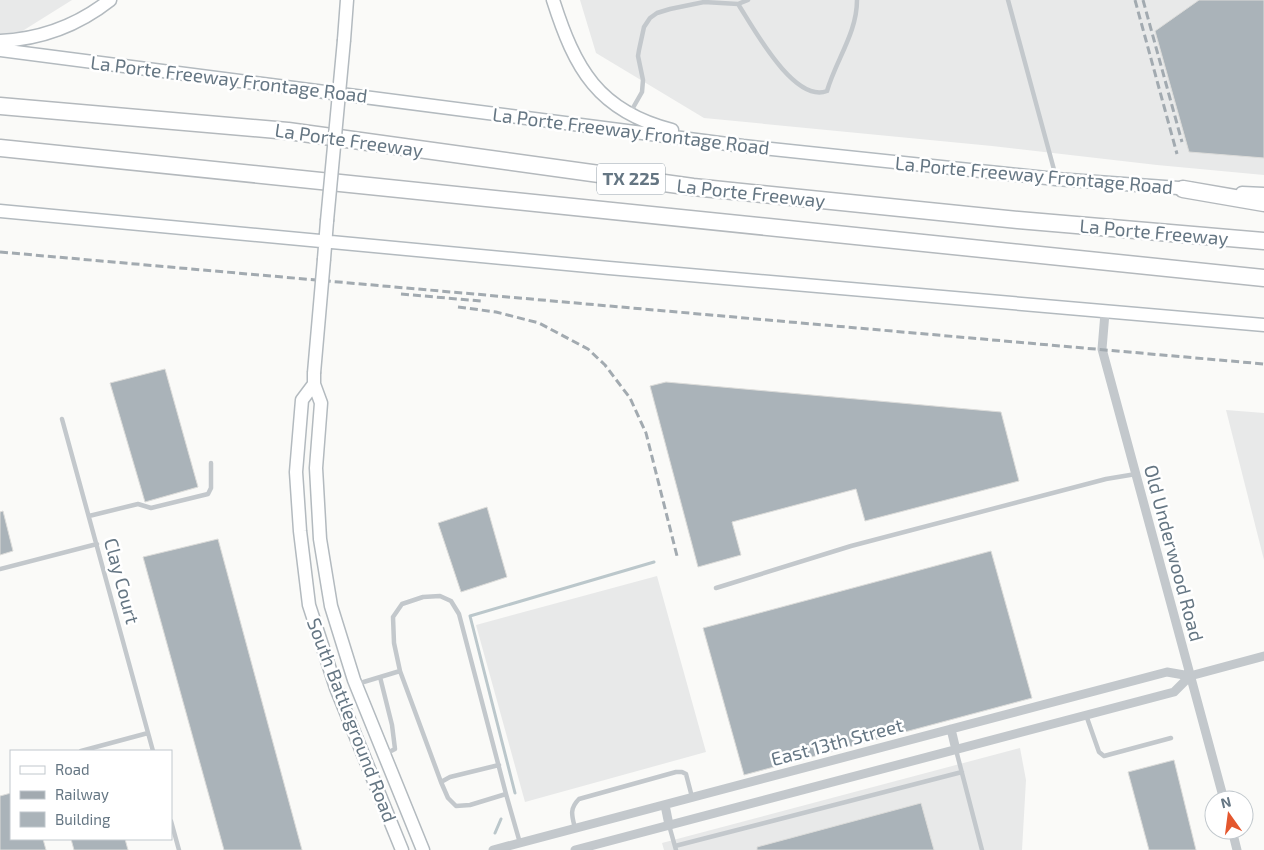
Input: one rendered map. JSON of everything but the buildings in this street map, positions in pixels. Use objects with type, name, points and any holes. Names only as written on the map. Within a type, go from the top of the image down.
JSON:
[{"type":"highway","name":"La Porte Freeway","points":[[0,106],[288,131],[693,187],[1018,220],[1264,242]]},
{"type":"highway","name":"La Porte Freeway","points":[[0,148],[1264,278]]},
{"type":"highway","points":[[1183,189],[1264,203]]},
{"type":"main road","points":[[0,41],[23,40],[51,33],[82,20],[110,0]]},
{"type":"main road","name":"South Battleground Road","points":[[347,0],[314,378],[321,403],[316,468],[320,539],[331,606],[356,684],[423,850]]},
{"type":"main road","points":[[553,0],[568,43],[590,82],[612,103],[655,126],[743,146]]},
{"type":"main road","name":"La Porte Freeway Frontage Road","points":[[0,50],[743,146],[1056,179],[1264,194]]},
{"type":"main road","points":[[0,211],[1104,313],[1264,325]]},
{"type":"main road","name":"South Battleground Road","points":[[314,378],[302,400],[296,472],[300,531],[310,605],[336,688],[402,850]]},
{"type":"street","name":"Old Underwood Road","points":[[1104,313],[1102,349],[1221,790]]},
{"type":"street","name":"East 13th Street","points":[[493,850],[1166,672],[1190,676],[1264,656]]},
{"type":"street","name":"East 13th Street","points":[[575,850],[1174,692],[1190,676]]},
{"type":"street","points":[[950,729],[956,750]]},
{"type":"street","points":[[664,805],[669,825]]},
{"type":"lane","points":[[630,114],[642,92],[643,80],[638,50],[644,27],[650,18],[670,8],[704,2],[738,4],[748,0]]},
{"type":"lane","points":[[738,4],[765,46],[794,81],[805,89],[822,93],[827,91],[835,66],[854,27],[857,0]]},
{"type":"lane","points":[[1008,0],[1056,179]]},
{"type":"lane","name":"Clay Court","points":[[62,419],[153,750]]},
{"type":"lane","points":[[89,516],[138,504],[151,508],[208,494],[211,488],[212,463]]},
{"type":"lane","points":[[716,588],[851,546],[1097,481],[1136,474]]},
{"type":"lane","points":[[0,570],[97,544]]},
{"type":"lane","points":[[506,794],[470,805],[456,806],[448,798],[400,671],[394,643],[393,617],[402,604],[423,597],[440,596],[451,601],[459,614],[520,843]]},
{"type":"lane","points":[[356,684],[400,671]]},
{"type":"lane","points":[[380,677],[392,725],[395,749],[384,754]]},
{"type":"lane","points":[[1086,716],[1099,752],[1104,756],[1172,738]]},
{"type":"lane","points":[[85,750],[148,733]]},
{"type":"lane","points":[[956,750],[982,850]]},
{"type":"lane","points":[[441,782],[450,777],[499,764]]},
{"type":"lane","points":[[575,828],[571,812],[578,799],[676,772],[686,774],[692,798]]},
{"type":"lane","points":[[669,825],[675,848],[962,772]]},
{"type":"lane","points":[[172,825],[179,850]]},
{"type":"shaded area","points":[[0,0],[72,0],[16,35],[0,34]]},
{"type":"shaded area","points":[[580,0],[1264,0],[1264,175],[704,118],[596,53]]},
{"type":"shaded area","points":[[1226,410],[1264,413],[1264,560]]},
{"type":"shaded area","points":[[657,576],[706,752],[525,802],[476,625]]},
{"type":"shaded area","points":[[1020,748],[1026,780],[1022,850],[664,850],[662,843]]},
{"type":"waterway","points":[[515,793],[470,616],[654,562]]},
{"type":"waterway","points":[[495,833],[501,819]]},
{"type":"railway","points":[[1135,0],[1177,154]]},
{"type":"railway","points":[[1143,0],[1182,142]]},
{"type":"railway","points":[[0,252],[1264,364]]},
{"type":"railway","points":[[401,294],[481,301]]},
{"type":"railway","points":[[458,307],[496,312],[539,323],[588,349],[605,365],[630,398],[646,433],[677,556]]}]
